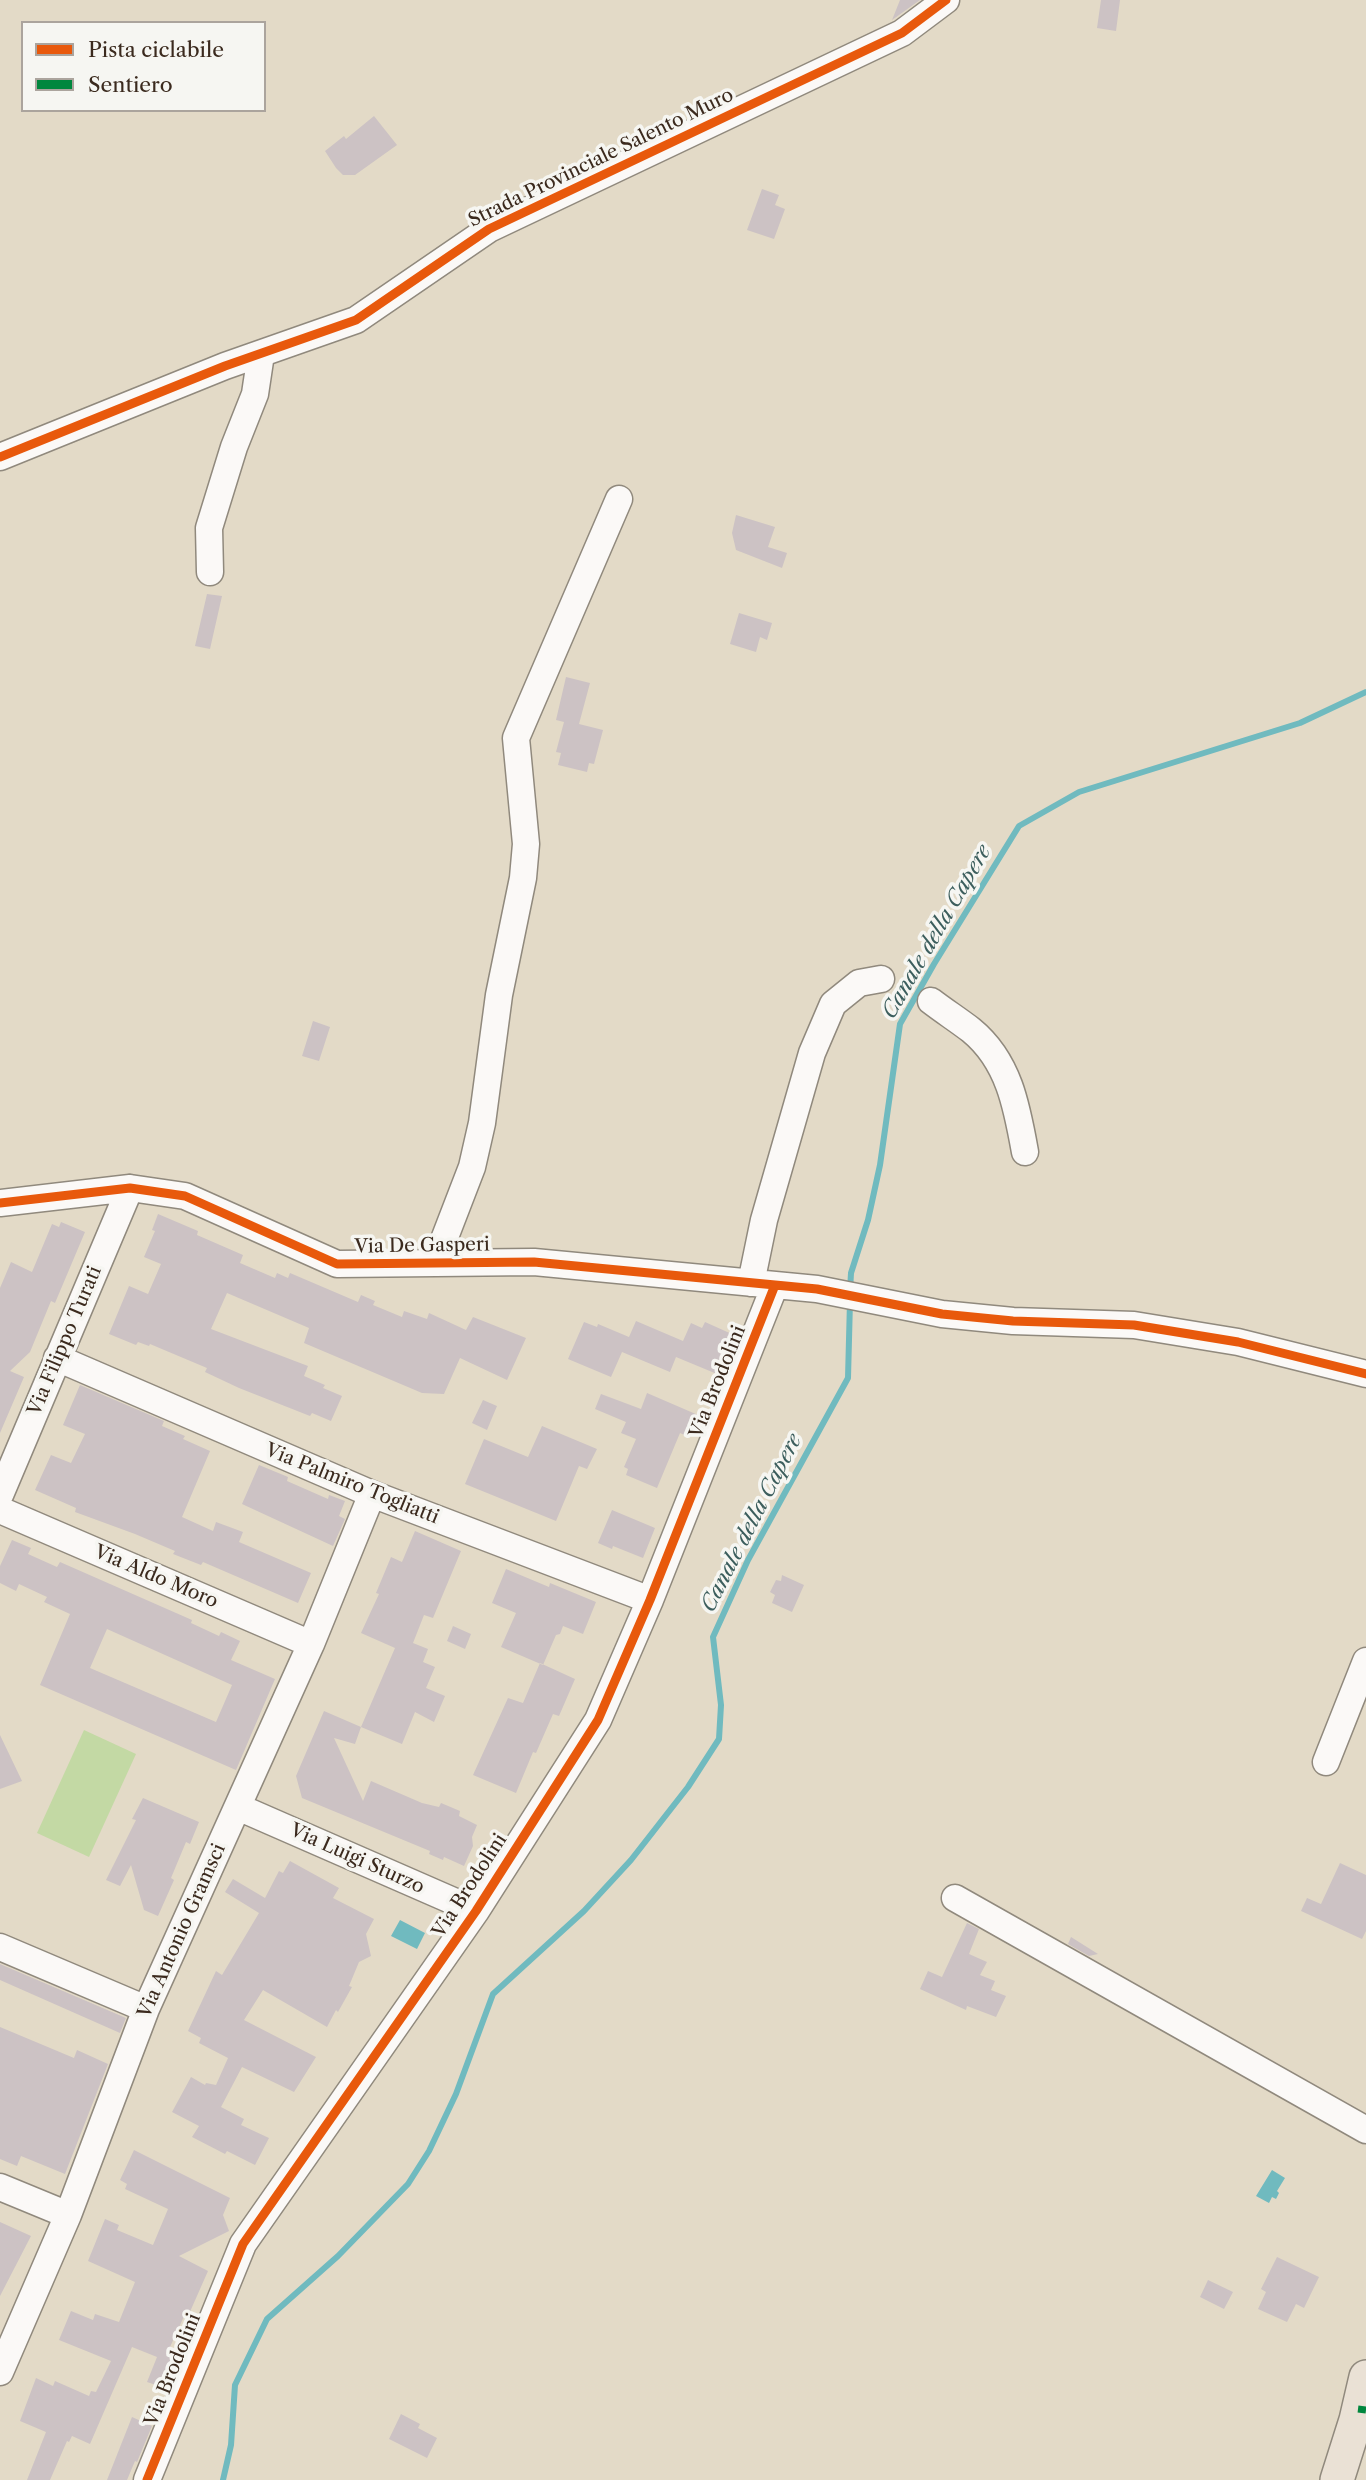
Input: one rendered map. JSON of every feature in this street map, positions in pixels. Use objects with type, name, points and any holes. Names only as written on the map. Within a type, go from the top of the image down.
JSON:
[{"type":"main road","points":[[1337,2480],[1366,2377]]},
{"type":"street","name":"Strada Provinciale Salento Muro","points":[[0,457],[261,354],[356,320],[489,229],[902,33],[946,0]]},
{"type":"street","points":[[210,572],[209,528],[234,447],[255,394],[261,354]]},
{"type":"street","points":[[435,1263],[472,1167],[482,1124],[499,995],[523,878],[526,844],[516,738],[619,499]]},
{"type":"street","name":"Via Brodolini","points":[[148,2480],[243,2244],[475,1911],[597,1720],[650,1600],[763,1284],[764,1220],[808,1066],[833,1004],[859,983],[881,979]]},
{"type":"street","points":[[931,1001],[988,1046],[1002,1068],[1016,1102],[1025,1152]]},
{"type":"street","name":"Via De Gasperi","points":[[0,1203],[130,1188],[185,1196],[337,1264],[534,1262],[817,1289],[942,1314],[1001,1320],[1134,1325],[1238,1342],[1366,1374]]},
{"type":"street","name":"Via Filippo Turati","points":[[0,1495],[130,1188]]},
{"type":"street","name":"Via Palmiro Togliatti","points":[[57,1359],[372,1494],[650,1600]]},
{"type":"street","name":"Via Antonio Gramsci","points":[[0,2372],[68,2215],[146,2009],[311,1644],[372,1494]]},
{"type":"street","name":"Via Aldo Moro","points":[[0,1510],[311,1644]]},
{"type":"street","points":[[1326,1762],[1353,1700],[1366,1661]]},
{"type":"street","name":"Via Luigi Sturzo","points":[[238,1807],[475,1911]]},
{"type":"street","points":[[955,1898],[1366,2130]]},
{"type":"street","points":[[0,1947],[146,2009]]},
{"type":"street","points":[[0,2187],[68,2215]]},
{"type":"green space","points":[[84,1730],[136,1754],[89,1857],[37,1833]]},
{"type":"water","points":[[400,1920],[425,1933],[417,1949],[391,1936]]},
{"type":"water","points":[[1272,2170],[1285,2178],[1277,2191],[1279,2193],[1276,2199],[1272,2197],[1269,2203],[1256,2196]]},
{"type":"building","points":[[900,0],[920,0],[892,20]]},
{"type":"building","points":[[1101,0],[1120,0],[1116,31],[1097,28]]},
{"type":"building","points":[[374,116],[397,145],[355,175],[343,175],[325,151],[344,136],[346,139]]},
{"type":"building","points":[[762,189],[779,195],[775,205],[785,209],[774,239],[747,230]]},
{"type":"building","points":[[736,515],[775,527],[768,547],[787,553],[782,568],[736,550],[732,533]]},
{"type":"building","points":[[207,594],[222,596],[210,649],[195,646]]},
{"type":"building","points":[[739,613],[772,623],[767,640],[760,637],[756,652],[730,644]]},
{"type":"building","points":[[566,677],[590,683],[579,724],[603,730],[594,764],[589,763],[587,772],[558,765],[561,753],[556,752],[564,722],[556,720]]},
{"type":"building","points":[[313,1021],[330,1027],[319,1061],[302,1056]]},
{"type":"building","points":[[158,1214],[243,1255],[240,1263],[275,1278],[277,1273],[288,1278],[290,1273],[358,1302],[361,1295],[375,1301],[373,1305],[402,1317],[404,1311],[427,1319],[429,1313],[466,1330],[473,1317],[526,1338],[507,1380],[460,1358],[444,1394],[422,1393],[304,1343],[309,1328],[227,1293],[211,1329],[308,1366],[304,1376],[342,1396],[331,1421],[312,1413],[310,1416],[239,1388],[205,1372],[207,1368],[150,1344],[149,1346],[138,1342],[136,1345],[109,1334],[129,1286],[148,1294],[161,1264],[144,1257],[155,1231],[152,1230]]},
{"type":"building","points":[[61,1222],[85,1232],[55,1303],[51,1301],[30,1352],[10,1371],[24,1377],[0,1433],[0,1288],[11,1262],[32,1272],[52,1224],[59,1227]]},
{"type":"building","points":[[636,1321],[683,1341],[691,1323],[702,1328],[705,1322],[734,1335],[717,1374],[676,1357],[670,1372],[622,1352],[611,1377],[568,1359],[584,1322],[597,1327],[598,1324],[629,1337]]},
{"type":"building","points":[[80,1385],[164,1421],[162,1426],[210,1451],[182,1517],[213,1531],[216,1522],[243,1532],[239,1542],[311,1573],[298,1603],[203,1562],[201,1565],[173,1554],[175,1551],[135,1534],[75,1512],[76,1508],[35,1490],[51,1455],[71,1463],[85,1434],[63,1425]]},
{"type":"building","points":[[647,1393],[698,1415],[689,1437],[680,1433],[657,1488],[626,1475],[628,1469],[624,1467],[636,1439],[621,1433],[626,1422],[595,1409],[601,1394],[641,1409]]},
{"type":"building","points":[[483,1400],[497,1406],[487,1430],[472,1423]]},
{"type":"building","points":[[542,1426],[597,1449],[587,1469],[579,1466],[556,1521],[465,1484],[484,1439],[528,1457]]},
{"type":"building","points":[[259,1465],[328,1499],[329,1495],[345,1501],[339,1516],[345,1519],[333,1546],[242,1504]]},
{"type":"building","points":[[612,1510],[655,1528],[643,1558],[598,1543]]},
{"type":"building","points":[[415,1531],[461,1551],[433,1618],[424,1615],[413,1643],[428,1649],[423,1662],[435,1667],[426,1688],[445,1696],[434,1722],[415,1712],[402,1744],[361,1727],[395,1648],[361,1633],[379,1594],[376,1593],[391,1557],[402,1562]]},
{"type":"building","points":[[12,1540],[31,1548],[28,1554],[57,1567],[60,1562],[192,1620],[191,1623],[219,1636],[221,1632],[240,1641],[231,1660],[275,1679],[236,1770],[40,1685],[70,1614],[44,1602],[47,1597],[19,1584],[16,1591],[0,1583],[0,1566]],"holes":[[[107,1629],[232,1685],[216,1722],[90,1668]]]},
{"type":"building","points":[[506,1569],[596,1602],[583,1634],[563,1626],[560,1634],[556,1635],[543,1665],[501,1647],[516,1613],[492,1603]]},
{"type":"building","points":[[782,1575],[804,1585],[792,1612],[772,1603],[775,1595],[770,1592],[776,1580],[781,1581]]},
{"type":"building","points":[[453,1626],[471,1634],[465,1649],[447,1641]]},
{"type":"building","points":[[540,1663],[575,1679],[559,1716],[553,1714],[536,1753],[533,1752],[516,1793],[473,1775],[508,1698],[523,1703]]},
{"type":"building","points":[[324,1711],[361,1727],[355,1744],[334,1738],[363,1801],[371,1781],[422,1803],[439,1807],[441,1803],[460,1811],[459,1816],[477,1825],[472,1837],[473,1846],[464,1866],[444,1857],[443,1860],[429,1854],[430,1851],[302,1798],[296,1776]]},
{"type":"building","points":[[0,1735],[22,1781],[0,1789]]},
{"type":"building","points":[[143,1798],[199,1822],[190,1844],[186,1842],[171,1878],[174,1880],[158,1916],[144,1910],[131,1865],[120,1886],[106,1880],[136,1820],[132,1819]]},
{"type":"building","points":[[290,1861],[339,1888],[333,1898],[374,1919],[366,1934],[371,1956],[359,1962],[349,1986],[352,1987],[327,2027],[263,1990],[244,2020],[316,2057],[294,2092],[242,2067],[221,2107],[244,2119],[241,2125],[269,2138],[255,2165],[227,2151],[225,2154],[192,2137],[199,2126],[172,2112],[191,2077],[205,2085],[216,2085],[228,2058],[199,2043],[201,2038],[188,2031],[216,1971],[222,1975],[259,1913],[225,1892],[233,1879],[265,1898],[279,1871],[283,1873]]},
{"type":"building","points":[[1340,1863],[1366,1875],[1366,1931],[1362,1939],[1301,1911],[1307,1898],[1321,1904]]},
{"type":"building","points":[[967,1923],[979,1929],[969,1954],[987,1962],[980,1975],[995,1981],[991,1990],[1006,1996],[996,2017],[967,2006],[966,2010],[920,1989],[928,1971],[942,1977]]},
{"type":"building","points":[[1071,1937],[1098,1954],[1089,1956],[1068,1944]]},
{"type":"building","points":[[0,1964],[126,2018],[120,2033],[0,1980]]},
{"type":"building","points":[[0,2027],[74,2058],[77,2050],[108,2064],[65,2174],[21,2156],[17,2166],[0,2159]]},
{"type":"building","points":[[134,2150],[230,2198],[223,2215],[229,2231],[179,2256],[208,2271],[189,2314],[186,2312],[170,2347],[178,2350],[162,2387],[147,2382],[157,2357],[132,2347],[90,2444],[72,2436],[69,2442],[67,2441],[50,2480],[27,2480],[46,2432],[20,2421],[36,2378],[53,2386],[55,2381],[89,2396],[91,2391],[96,2392],[111,2361],[59,2340],[71,2311],[93,2320],[95,2314],[119,2322],[135,2282],[88,2261],[105,2219],[119,2225],[117,2230],[153,2245],[168,2209],[125,2189],[127,2184],[120,2180]]},
{"type":"building","points":[[0,2222],[31,2236],[0,2296]]},
{"type":"building","points":[[1277,2257],[1319,2277],[1304,2308],[1296,2304],[1287,2322],[1258,2309],[1266,2292],[1261,2289]]},
{"type":"building","points":[[1208,2280],[1233,2292],[1224,2309],[1200,2297]]},
{"type":"building","points":[[401,2414],[420,2424],[418,2428],[437,2438],[427,2458],[389,2439]]},
{"type":"building","points":[[132,2417],[152,2426],[127,2480],[107,2480]]},
{"type":"waterway","name":"Canale della Capere","points":[[850,1291],[851,1273],[868,1220],[880,1165],[900,1024],[1019,826],[1079,792],[1300,723],[1366,692]]},
{"type":"waterway","name":"Canale della Capere","points":[[223,2480],[231,2445],[235,2385],[267,2319],[338,2256],[408,2184],[429,2151],[456,2094],[493,1994],[584,1911],[631,1860],[688,1787],[719,1739],[721,1705],[713,1637],[748,1560],[848,1378],[850,1301]]},
{"type":"marked path","points":[[1358,2409],[1366,2410]]},
{"type":"cycle path","points":[[0,457],[225,366],[356,320],[489,229],[902,33],[946,0]]},
{"type":"cycle path","points":[[0,1203],[130,1188],[185,1196],[337,1264],[534,1262],[817,1289],[942,1314],[1013,1321],[1134,1325],[1238,1342],[1366,1374]]},
{"type":"cycle path","points":[[147,2480],[243,2244],[476,1911],[598,1720],[650,1600],[775,1285]]}]
